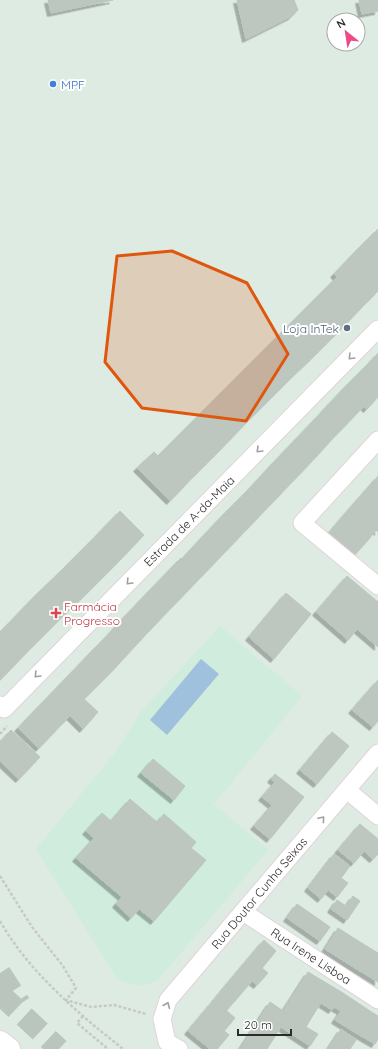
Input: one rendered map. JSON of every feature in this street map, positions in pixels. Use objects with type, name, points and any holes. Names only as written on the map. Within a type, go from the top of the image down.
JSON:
[{"type":"street","name":"Estrada de A-da-Maia","points":[[0,705],[4,709],[378,329]]},
{"type":"street","points":[[378,440],[302,523],[378,586]]},
{"type":"street","name":"Rua Doutor Cunha Seixas","points":[[173,1046],[162,1019],[168,1000],[378,753]]},
{"type":"street","points":[[347,790],[378,816]]},
{"type":"street","name":"Rua Irene Lisboa","points":[[243,912],[378,1000]]},
{"type":"street","points":[[0,1042],[9,1049]]},
{"type":"path","points":[[0,876],[32,927],[63,966],[76,988],[66,1000]]},
{"type":"path","points":[[0,921],[8,935],[41,978],[83,1016],[124,1049]]},
{"type":"path","points":[[66,1000],[91,1007],[114,1005],[162,1019]]},
{"type":"path","points":[[83,1016],[78,1023],[108,1049]]},
{"type":"highlighted area","points":[[172,251],[247,283],[288,354],[246,421],[142,408],[105,362],[117,256]]},
{"type":"shaded area","points":[[220,626],[302,696],[214,804],[268,850],[157,981],[139,986],[118,980],[36,849],[115,753],[141,712]]},
{"type":"shaded area","points":[[201,659],[219,674],[167,735],[150,720]]},
{"type":"building","points":[[48,0],[83,0],[84,6],[51,13]]},
{"type":"building","points":[[83,0],[113,0],[84,6]]},
{"type":"building","points":[[237,0],[294,0],[298,10],[292,16],[246,39]]},
{"type":"building","points":[[359,0],[378,0],[378,11],[366,13],[366,12],[362,12]]},
{"type":"building","points":[[378,229],[378,269],[358,249]]},
{"type":"building","points":[[358,249],[378,269],[378,291],[365,304],[334,274]]},
{"type":"building","points":[[337,277],[365,304],[340,330],[312,302]]},
{"type":"building","points":[[312,302],[340,330],[311,359],[283,331]]},
{"type":"building","points":[[283,331],[311,359],[294,375],[266,348]]},
{"type":"building","points":[[266,348],[294,375],[271,398],[243,371]]},
{"type":"building","points":[[378,353],[378,366],[372,360]]},
{"type":"building","points":[[372,360],[378,366],[378,397],[367,409],[344,388]]},
{"type":"building","points":[[243,371],[271,398],[248,421],[220,394]]},
{"type":"building","points":[[344,388],[364,406],[335,436],[316,418]]},
{"type":"building","points":[[220,394],[248,421],[218,452],[190,424]]},
{"type":"building","points":[[316,418],[335,436],[315,458],[296,439]]},
{"type":"building","points":[[190,424],[218,452],[193,477],[165,449]]},
{"type":"building","points":[[296,439],[315,458],[293,481],[274,462]]},
{"type":"building","points":[[165,449],[193,477],[170,501],[137,468],[154,452],[158,456]]},
{"type":"building","points":[[274,462],[293,481],[270,505],[251,487]]},
{"type":"building","points":[[378,476],[378,487],[373,482]]},
{"type":"building","points":[[373,482],[378,487],[378,532],[376,530],[369,539],[344,515]]},
{"type":"building","points":[[251,487],[270,505],[246,530],[226,512]]},
{"type":"building","points":[[120,511],[144,535],[115,565],[91,541]]},
{"type":"building","points":[[226,512],[246,530],[226,551],[206,533]]},
{"type":"building","points":[[344,515],[369,539],[351,559],[325,538]]},
{"type":"building","points":[[206,533],[226,551],[201,577],[182,559]]},
{"type":"building","points":[[91,541],[115,565],[88,592],[64,568]]},
{"type":"building","points":[[181,558],[201,577],[172,607],[152,588]]},
{"type":"building","points":[[64,568],[88,592],[59,620],[35,596]]},
{"type":"building","points":[[347,576],[378,602],[378,605],[348,640],[316,612]]},
{"type":"building","points":[[152,588],[172,607],[149,631],[129,612]]},
{"type":"building","points":[[286,593],[311,614],[274,659],[249,637]]},
{"type":"building","points":[[35,596],[59,620],[32,647],[8,624]]},
{"type":"building","points":[[378,605],[378,647],[357,629]]},
{"type":"building","points":[[129,612],[149,631],[125,657],[105,638]]},
{"type":"building","points":[[8,624],[32,647],[0,680],[0,632]]},
{"type":"building","points":[[105,638],[125,657],[113,670],[93,650]]},
{"type":"building","points":[[93,650],[113,670],[92,691],[72,672]]},
{"type":"building","points":[[72,672],[92,691],[84,699],[98,712],[83,729],[70,716],[63,723],[42,703]]},
{"type":"building","points":[[378,680],[378,721],[373,727],[352,710]]},
{"type":"building","points":[[42,703],[63,723],[39,748],[18,728]]},
{"type":"building","points":[[11,730],[40,757],[19,779],[0,761],[0,742]]},
{"type":"building","points":[[332,732],[349,746],[317,784],[300,770]]},
{"type":"building","points":[[153,759],[185,786],[174,800],[141,773]]},
{"type":"building","points":[[275,774],[304,797],[270,839],[254,826],[272,805],[262,797],[275,782],[271,779]]},
{"type":"building","points":[[130,799],[157,822],[164,814],[196,842],[191,848],[206,860],[154,921],[139,909],[131,918],[116,904],[122,897],[76,858],[94,838],[86,831],[102,813],[111,821]]},
{"type":"building","points":[[360,824],[378,839],[378,854],[373,859],[364,851],[354,863],[338,850]]},
{"type":"building","points":[[334,854],[350,866],[341,878],[348,883],[337,897],[328,890],[321,899],[308,888]]},
{"type":"building","points":[[353,896],[360,901],[347,920],[331,909],[337,900],[346,906]]},
{"type":"building","points":[[297,904],[330,927],[320,941],[287,918]]},
{"type":"building","points":[[338,928],[360,942],[347,963],[325,949]]},
{"type":"building","points":[[264,940],[276,951],[262,968],[268,973],[257,985],[252,981],[240,995],[227,984]]},
{"type":"building","points":[[360,942],[378,953],[378,982],[347,963]]},
{"type":"building","points":[[308,972],[318,978],[302,1003],[315,1012],[306,1027],[318,1034],[310,1046],[281,1027],[289,1015],[283,1011]]},
{"type":"building","points":[[318,978],[343,993],[332,1010],[321,1003],[315,1012],[302,1003]]},
{"type":"building","points":[[227,984],[240,995],[226,1011],[214,1000]]},
{"type":"building","points":[[343,993],[370,1011],[356,1033],[335,1020],[341,1011],[334,1007]]},
{"type":"building","points":[[214,1000],[235,1018],[224,1031],[203,1013]]},
{"type":"building","points":[[270,1002],[289,1015],[267,1049],[255,1041],[250,1049],[240,1049]]},
{"type":"building","points":[[370,1011],[378,1016],[378,1039],[375,1044],[356,1033]]},
{"type":"building","points":[[203,1013],[229,1035],[217,1049],[210,1049],[188,1031]]},
{"type":"building","points":[[341,1029],[356,1040],[350,1049],[328,1049]]},
{"type":"building","points":[[255,1041],[267,1049],[250,1049]]},
{"type":"tunnel","points":[[0,973],[20,1004]]},
{"type":"tunnel","points":[[0,994],[59,1049]]},
{"type":"place","name":"MPF","points":[[53,84]]},
{"type":"place","name":"Loja InTek","points":[[347,328]]},
{"type":"place","name":"Farmácia Progresso","points":[[56,613]]}]
